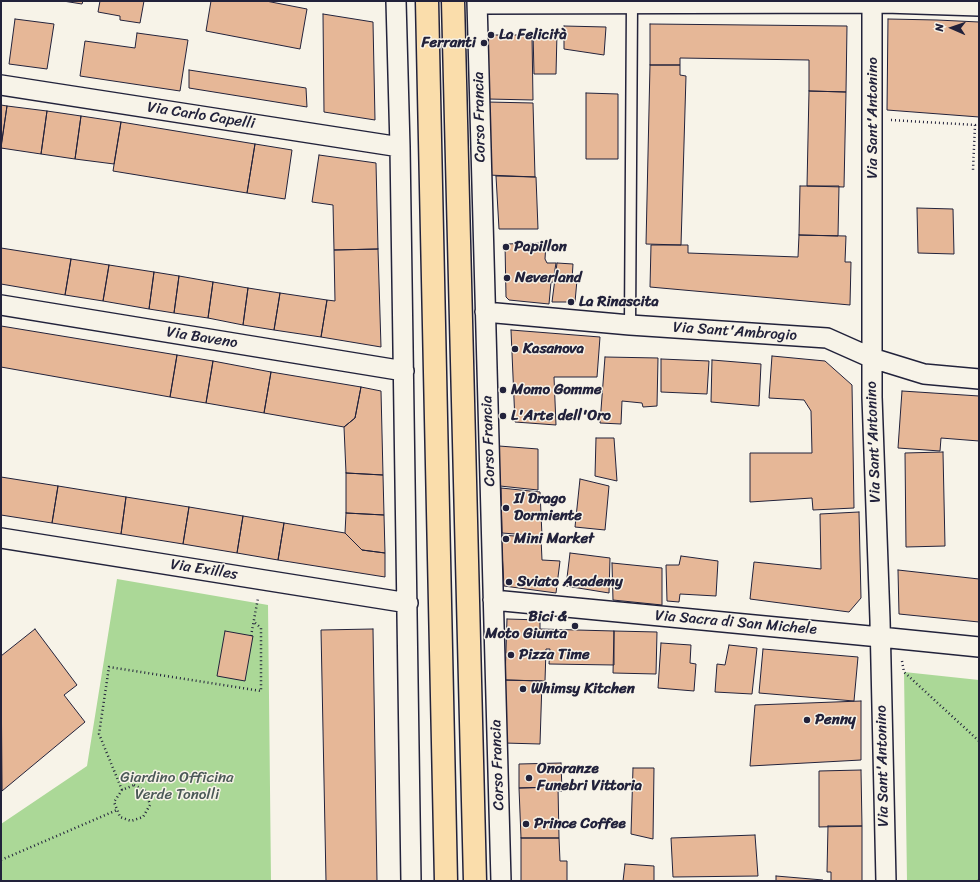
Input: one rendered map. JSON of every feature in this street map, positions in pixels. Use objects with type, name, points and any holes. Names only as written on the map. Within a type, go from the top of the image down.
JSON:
[{"type":"main road","points":[[427,1],[446,881]]},
{"type":"main road","name":"Corso Francia","points":[[453,1],[475,881]]},
{"type":"street","points":[[396,1],[408,603],[411,881]]},
{"type":"street","points":[[478,2],[872,2],[979,6]]},
{"type":"street","name":"Corso Francia","points":[[478,2],[501,881]]},
{"type":"street","name":"Via Sant'Antonino","points":[[872,2],[872,397],[886,881]]},
{"type":"street","name":"Via Carlo Capelli","points":[[1,85],[400,147]]},
{"type":"street","name":"Via Baveno","points":[[1,306],[404,371]]},
{"type":"street","name":"Via Sant'Ambrogio","points":[[486,312],[630,325],[827,338],[872,358],[924,374],[979,379]]},
{"type":"street","name":"Via Exilles","points":[[1,538],[408,603]]},
{"type":"street","name":"Via Sacra di San Michele","points":[[494,600],[979,647]]},
{"type":"lane","points":[[630,325],[632,3]]},
{"type":"path","points":[[873,119],[975,125],[973,170]]},
{"type":"path","points":[[251,636],[262,580]]},
{"type":"path","points":[[122,790],[99,734],[109,667],[261,691],[261,628],[253,621]]},
{"type":"path","points":[[902,660],[904,672],[979,741]]},
{"type":"path","points":[[134,785],[146,791],[150,805],[144,817],[131,821],[120,817],[117,810],[114,802],[122,790],[134,785]]},
{"type":"path","points":[[1,860],[117,810]]},
{"type":"green space","name":"Giardino Officina Verde Tonolli","points":[[117,579],[268,605],[271,880],[1,881],[1,824],[87,766]]},
{"type":"green space","points":[[904,672],[979,680],[979,881],[907,881]]},
{"type":"building","points":[[63,1],[83,1],[82,4]]},
{"type":"building","points":[[100,1],[144,1],[140,23],[120,20],[120,16],[98,12]]},
{"type":"building","points":[[211,1],[266,1],[307,9],[300,49],[206,31]]},
{"type":"building","points":[[323,14],[373,22],[375,120],[324,112]]},
{"type":"building","points":[[15,19],[54,24],[47,69],[9,64]]},
{"type":"building","points":[[888,19],[979,22],[979,117],[887,110]]},
{"type":"building","points":[[650,24],[847,26],[846,92],[809,91],[809,60],[680,58],[680,65],[650,65]]},
{"type":"building","points":[[564,26],[606,27],[604,55],[564,49]]},
{"type":"building","points":[[533,32],[557,33],[556,74],[534,74]]},
{"type":"building","points":[[137,33],[188,40],[180,91],[80,76],[85,41],[135,48]]},
{"type":"building","points":[[488,35],[532,35],[533,100],[488,99]]},
{"type":"building","points":[[650,65],[680,65],[680,75],[686,76],[681,245],[646,244]]},
{"type":"building","points":[[189,70],[306,88],[307,107],[189,88]]},
{"type":"building","points":[[809,91],[846,92],[844,187],[807,186]]},
{"type":"building","points":[[586,93],[618,94],[618,159],[586,159]]},
{"type":"building","points":[[487,102],[533,103],[535,177],[488,175]]},
{"type":"building","points":[[1,105],[7,106],[1,146]]},
{"type":"building","points":[[7,106],[47,111],[41,154],[1,148]]},
{"type":"building","points":[[47,111],[81,116],[75,159],[41,154]]},
{"type":"building","points":[[81,116],[121,122],[114,164],[75,159]]},
{"type":"building","points":[[121,122],[255,144],[247,193],[113,171]]},
{"type":"building","points":[[255,144],[292,150],[285,199],[247,193]]},
{"type":"building","points":[[319,155],[376,163],[378,249],[334,250],[333,205],[312,202]]},
{"type":"building","points":[[496,176],[536,177],[538,229],[499,229]]},
{"type":"building","points":[[800,186],[839,186],[838,236],[799,235]]},
{"type":"building","points":[[917,208],[953,209],[954,254],[918,253]]},
{"type":"building","points":[[799,235],[846,236],[845,262],[851,262],[850,305],[650,287],[651,245],[688,245],[688,253],[798,257]]},
{"type":"building","points":[[546,243],[545,259],[547,263],[556,263],[553,282],[551,282],[549,304],[509,300],[506,297],[505,244]]},
{"type":"building","points":[[1,248],[71,259],[65,295],[1,284]]},
{"type":"building","points":[[378,249],[381,347],[321,337],[327,300],[335,301],[334,250]]},
{"type":"building","points":[[71,259],[109,265],[103,301],[65,295]]},
{"type":"building","points":[[557,263],[573,264],[572,280],[577,280],[575,302],[552,302]]},
{"type":"building","points":[[109,265],[154,272],[149,309],[103,301]]},
{"type":"building","points":[[154,272],[179,276],[174,313],[149,309]]},
{"type":"building","points":[[179,276],[213,282],[208,318],[174,313]]},
{"type":"building","points":[[213,282],[248,288],[243,325],[208,318]]},
{"type":"building","points":[[248,288],[280,293],[274,330],[243,325]]},
{"type":"building","points":[[280,293],[327,300],[321,337],[274,330]]},
{"type":"building","points":[[1,326],[177,355],[170,397],[1,367]]},
{"type":"building","points":[[511,330],[600,337],[597,377],[554,377],[556,425],[515,422]]},
{"type":"building","points":[[177,355],[213,361],[206,403],[170,397]]},
{"type":"building","points":[[772,356],[825,361],[852,385],[854,508],[813,510],[812,498],[750,502],[750,453],[812,453],[811,411],[804,400],[769,398]]},
{"type":"building","points":[[605,357],[658,358],[657,406],[643,407],[642,403],[622,401],[621,424],[600,423]]},
{"type":"building","points":[[661,359],[709,361],[707,394],[661,392]]},
{"type":"building","points":[[712,360],[761,364],[759,406],[711,402]]},
{"type":"building","points":[[213,361],[271,372],[264,413],[206,403]]},
{"type":"building","points":[[271,372],[361,387],[355,418],[344,427],[264,413]]},
{"type":"building","points":[[361,387],[381,391],[383,475],[346,473],[344,427],[355,418]]},
{"type":"building","points":[[902,391],[979,396],[979,441],[941,438],[940,451],[898,448]]},
{"type":"building","points":[[596,438],[614,438],[617,481],[595,476]]},
{"type":"building","points":[[499,446],[538,449],[538,490],[500,486]]},
{"type":"building","points":[[943,452],[945,546],[906,547],[905,453]]},
{"type":"building","points":[[346,473],[383,475],[384,515],[346,513]]},
{"type":"building","points":[[1,477],[58,486],[52,523],[1,515]]},
{"type":"building","points":[[580,479],[609,486],[605,530],[575,527]]},
{"type":"building","points":[[58,486],[126,497],[121,534],[52,523]]},
{"type":"building","points":[[501,488],[540,492],[542,536],[502,533]]},
{"type":"building","points":[[126,497],[189,507],[183,544],[121,534]]},
{"type":"building","points":[[189,507],[243,516],[237,553],[183,544]]},
{"type":"building","points":[[859,512],[861,598],[849,612],[750,599],[754,562],[821,569],[820,514]]},
{"type":"building","points":[[346,513],[384,515],[385,553],[362,550],[345,533]]},
{"type":"building","points":[[243,516],[284,523],[278,560],[237,553]]},
{"type":"building","points":[[284,523],[345,533],[362,550],[385,553],[385,577],[278,560]]},
{"type":"building","points":[[501,535],[541,538],[542,560],[560,561],[556,593],[504,586]]},
{"type":"building","points":[[570,553],[610,558],[609,593],[566,586]]},
{"type":"building","points":[[681,556],[718,561],[716,596],[680,594],[679,602],[667,601],[666,565],[679,565]]},
{"type":"building","points":[[612,563],[662,568],[662,605],[613,600]]},
{"type":"building","points":[[898,570],[979,579],[979,622],[899,614]]},
{"type":"building","points":[[507,619],[540,620],[540,629],[614,631],[614,665],[549,664],[550,649],[546,649],[545,681],[505,680]]},
{"type":"building","points":[[35,629],[77,685],[64,695],[85,722],[2,791],[1,656]]},
{"type":"building","points":[[373,629],[377,881],[326,881],[321,630]]},
{"type":"building","points":[[225,631],[253,636],[245,681],[217,676]]},
{"type":"building","points":[[614,631],[657,632],[656,674],[613,673]]},
{"type":"building","points":[[661,643],[691,645],[690,663],[696,664],[694,691],[658,688]]},
{"type":"building","points":[[729,645],[757,648],[752,694],[715,692],[717,664],[725,665]]},
{"type":"building","points":[[763,649],[858,657],[854,701],[759,693]]},
{"type":"building","points":[[505,680],[542,681],[540,744],[504,743]]},
{"type":"building","name":"Penny","points":[[861,701],[861,760],[750,766],[755,705]]},
{"type":"building","points":[[561,763],[562,791],[558,791],[558,787],[519,788],[519,764]]},
{"type":"building","points":[[633,768],[654,768],[653,839],[631,834]]},
{"type":"building","points":[[861,770],[862,826],[819,827],[819,771]]},
{"type":"building","points":[[558,787],[559,838],[521,838],[519,788]]},
{"type":"building","points":[[828,826],[862,826],[862,881],[831,881],[831,872],[827,872]]},
{"type":"building","points":[[755,835],[758,876],[673,877],[671,838]]},
{"type":"building","points":[[521,838],[559,838],[560,861],[567,861],[567,881],[521,881]]},
{"type":"building","points":[[625,864],[654,866],[654,881],[623,881]]},
{"type":"building","points":[[776,876],[823,880],[823,881],[776,881]]},
{"type":"place","name":"La Felicità","points":[[491,35]]},
{"type":"place","name":"Ferranti","points":[[484,43]]},
{"type":"place","name":"Papillon","points":[[506,247]]},
{"type":"place","name":"Neverland","points":[[507,278]]},
{"type":"place","name":"La Rinascita","points":[[571,302]]},
{"type":"place","name":"Kasanova","points":[[515,349]]},
{"type":"place","name":"Momo Gomme","points":[[503,390]]},
{"type":"place","name":"L'Arte dell'Oro","points":[[503,416]]},
{"type":"place","name":"Il Drago Dormiente","points":[[506,508]]},
{"type":"place","name":"Mini Market","points":[[506,539]]},
{"type":"place","name":"Sviato Academy","points":[[509,582]]},
{"type":"place","name":"Bici & Moto Giunta","points":[[575,626]]},
{"type":"place","name":"Pizza Time","points":[[511,655]]},
{"type":"place","name":"Whimsy Kitchen","points":[[523,689]]},
{"type":"place","name":"Penny","points":[[807,720]]},
{"type":"place","name":"Onoranze Funebri Vittoria","points":[[529,778]]},
{"type":"place","name":"Prince Coffee","points":[[526,824]]}]
